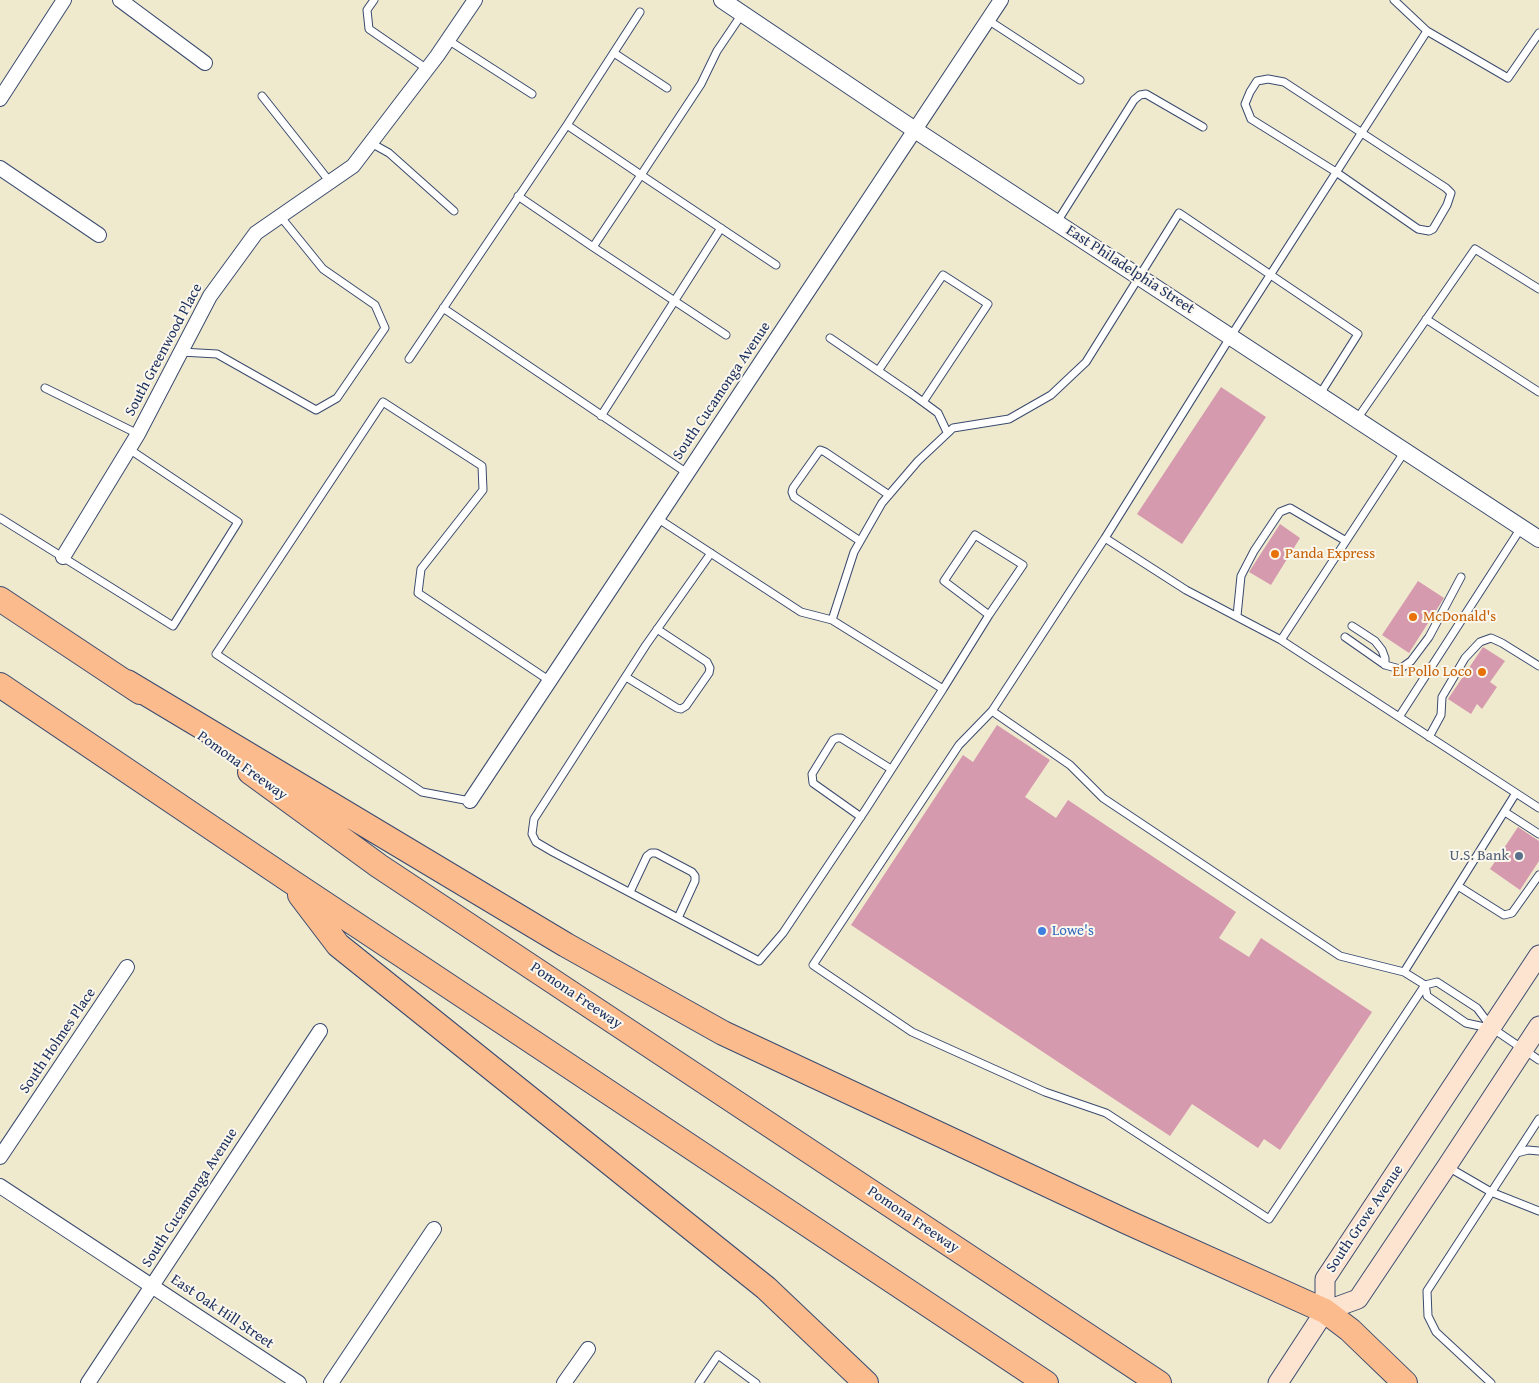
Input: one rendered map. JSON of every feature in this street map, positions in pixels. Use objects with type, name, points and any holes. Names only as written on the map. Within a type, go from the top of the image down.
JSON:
[{"type":"highway","name":"Pomona Freeway","points":[[0,598],[127,682],[379,866],[1159,1383]]},
{"type":"highway","points":[[127,682],[566,945],[723,1032],[1127,1222],[1325,1311],[1350,1330],[1405,1383]]},
{"type":"highway","points":[[0,685],[289,880],[1046,1383]]},
{"type":"highway","points":[[289,880],[338,945],[766,1288],[866,1383]]},
{"type":"main road","name":"South Grove Avenue","points":[[1325,1311],[1325,1279],[1539,955]]},
{"type":"main road","points":[[1278,1383],[1325,1311],[1358,1299],[1447,1166],[1531,1055],[1539,1026]]},
{"type":"street","points":[[0,99],[64,0]]},
{"type":"street","points":[[120,0],[205,63]]},
{"type":"street","name":"South Greenwood Place","points":[[63,557],[138,434],[215,288],[256,233],[354,166],[427,70],[475,0]]},
{"type":"street","name":"East Philadelphia Street","points":[[722,0],[915,130],[1539,539]]},
{"type":"street","name":"South Cucamonga Avenue","points":[[470,800],[1001,0]]},
{"type":"street","points":[[0,168],[99,235]]},
{"type":"street","name":"South Holmes Place","points":[[0,1157],[127,967]]},
{"type":"street","name":"South Cucamonga Avenue","points":[[88,1383],[320,1031]]},
{"type":"street","name":"East Oak Hill Street","points":[[0,1186],[299,1383]]},
{"type":"street","points":[[331,1383],[434,1228]]},
{"type":"street","points":[[564,1383],[588,1349]]},
{"type":"lane","points":[[374,0],[367,10],[369,29],[427,70]]},
{"type":"lane","points":[[1394,0],[1427,31],[1508,78],[1539,33]]},
{"type":"lane","points":[[409,359],[640,12]]},
{"type":"lane","points":[[593,247],[701,84],[717,52],[742,13]]},
{"type":"lane","points":[[988,20],[1080,80]]},
{"type":"lane","points":[[1427,31],[1231,336],[1105,538],[992,711],[959,746],[813,965],[912,1032],[1045,1092],[1106,1114],[1270,1219],[1425,985],[1437,982],[1477,1008],[1492,1028],[1531,1055]]},
{"type":"lane","points":[[448,40],[532,94]]},
{"type":"lane","points":[[614,52],[667,88]]},
{"type":"lane","points":[[1268,79],[1284,82],[1362,133],[1451,193],[1448,205],[1433,229],[1429,231],[1418,229],[1336,172],[1251,119],[1245,104],[1257,82],[1268,79]]},
{"type":"lane","points":[[1058,222],[1134,100],[1140,95],[1146,94],[1204,127]]},
{"type":"lane","points":[[262,96],[330,182]]},
{"type":"lane","points":[[567,124],[776,265]]},
{"type":"lane","points":[[371,143],[389,153],[454,211]]},
{"type":"lane","points":[[518,196],[726,335]]},
{"type":"lane","points":[[832,620],[854,552],[882,503],[918,460],[953,428],[1009,419],[1051,394],[1086,362],[1179,214],[1358,334],[1320,395]]},
{"type":"lane","points":[[180,352],[217,354],[316,410],[337,398],[385,328],[375,305],[323,269],[280,216]]},
{"type":"lane","points":[[601,416],[721,228]]},
{"type":"lane","points":[[1357,419],[1474,249],[1539,289]]},
{"type":"lane","points":[[878,371],[943,275],[988,304],[923,402]]},
{"type":"lane","points":[[443,308],[687,473]]},
{"type":"lane","points":[[1426,319],[1539,392]]},
{"type":"lane","points":[[830,338],[938,413],[948,432]]},
{"type":"lane","points":[[45,388],[138,434]]},
{"type":"lane","points":[[470,800],[422,792],[216,654],[383,402],[482,466],[483,490],[421,569],[418,593],[550,680]]},
{"type":"lane","points":[[0,518],[173,626],[238,522],[129,449]]},
{"type":"lane","points":[[860,541],[794,497],[792,488],[820,450],[889,495]]},
{"type":"lane","points":[[1281,640],[1405,451]]},
{"type":"lane","points":[[1237,616],[1241,576],[1254,551],[1280,512],[1290,508],[1346,542]]},
{"type":"lane","points":[[657,518],[801,612],[832,620],[943,689]]},
{"type":"lane","points":[[1399,717],[1522,527]]},
{"type":"lane","points":[[710,553],[657,629],[534,819],[532,834],[536,842],[553,852],[759,961],[783,932],[860,817],[1023,565],[975,535],[944,582],[989,615]]},
{"type":"lane","points":[[1105,538],[1186,590],[1281,640],[1539,808]]},
{"type":"lane","points":[[1345,637],[1385,665],[1400,669],[1411,661],[1429,637],[1461,577]]},
{"type":"lane","points":[[1352,626],[1375,641],[1382,650],[1385,665]]},
{"type":"lane","points":[[626,677],[676,708],[681,708],[686,706],[709,673],[710,668],[707,662],[657,629]]},
{"type":"lane","points":[[1429,737],[1441,715],[1442,697],[1465,658],[1480,642],[1491,638],[1539,666]]},
{"type":"lane","points":[[992,711],[1070,765],[1103,798],[1340,956],[1404,972],[1425,985],[1427,996],[1466,1023],[1492,1028]]},
{"type":"lane","points":[[860,817],[813,783],[812,774],[833,740],[841,738],[891,769]]},
{"type":"lane","points":[[1404,972],[1516,793]]},
{"type":"lane","points":[[1505,812],[1539,834]]},
{"type":"lane","points":[[630,892],[647,856],[651,853],[656,853],[692,872],[696,876],[696,881],[678,918]]},
{"type":"lane","points":[[1458,886],[1504,915],[1512,913],[1539,875]]},
{"type":"lane","points":[[1491,1383],[1436,1332],[1428,1316],[1428,1291],[1539,1119]]},
{"type":"lane","points":[[1517,1153],[1528,1150],[1539,1151]]},
{"type":"lane","points":[[1447,1166],[1491,1192],[1539,1211]]},
{"type":"lane","points":[[699,1383],[718,1355],[756,1383]]},
{"type":"building","points":[[1221,387],[1266,417],[1182,544],[1137,514]]},
{"type":"building","name":"Panda Express","points":[[1280,524],[1300,538],[1271,585],[1249,572]]},
{"type":"building","name":"McDonald's","points":[[1418,581],[1444,598],[1409,653],[1382,635]]},
{"type":"building","name":"El Pollo Loco","points":[[1483,647],[1505,661],[1490,682],[1497,687],[1482,709],[1477,704],[1471,714],[1448,699]]},
{"type":"building","name":"Lowe's","points":[[997,725],[1050,760],[1025,797],[1056,818],[1068,800],[1236,912],[1219,938],[1249,957],[1261,938],[1372,1012],[1280,1150],[1264,1139],[1258,1148],[1192,1104],[1170,1136],[851,925],[963,755],[973,762]]},
{"type":"building","name":"U.S. Bank","points":[[1518,827],[1539,841],[1539,861],[1520,890],[1490,869]]},
{"type":"place","name":"Panda Express","points":[[1275,554]]},
{"type":"place","name":"McDonald's","points":[[1413,617]]},
{"type":"place","name":"El Pollo Loco","points":[[1482,672]]},
{"type":"place","name":"U.S. Bank","points":[[1519,856]]},
{"type":"place","name":"Lowe's","points":[[1042,931]]}]
